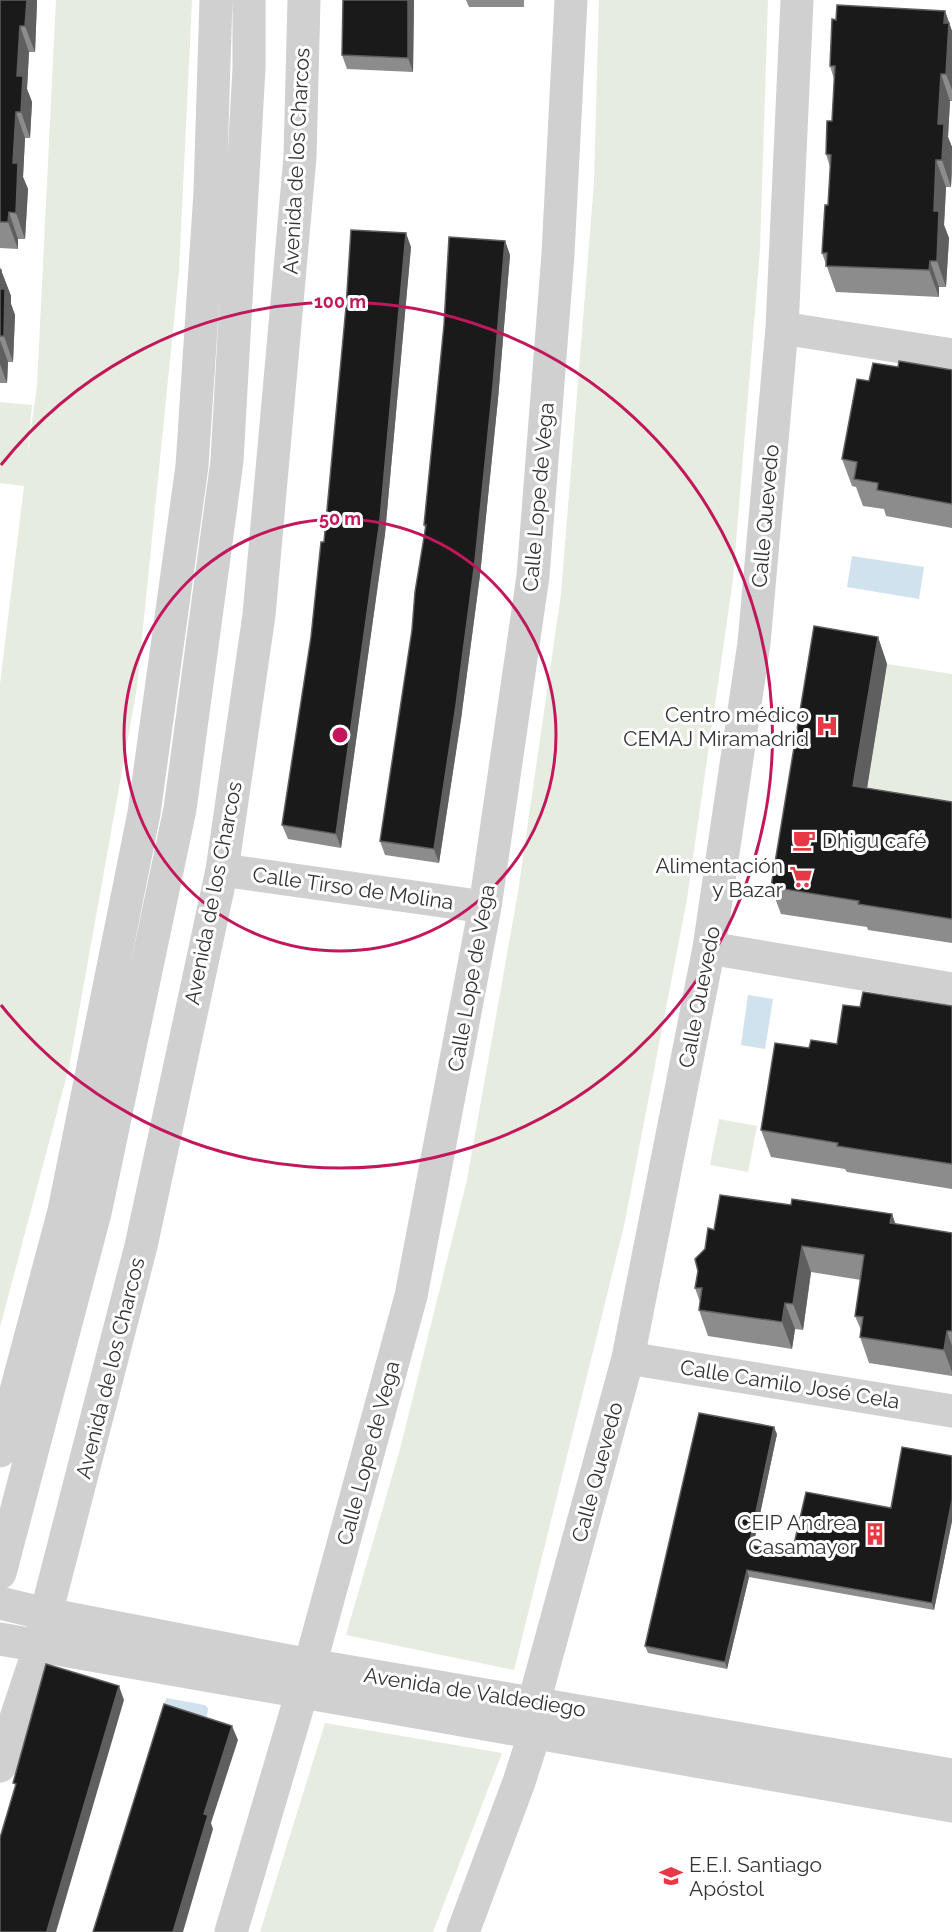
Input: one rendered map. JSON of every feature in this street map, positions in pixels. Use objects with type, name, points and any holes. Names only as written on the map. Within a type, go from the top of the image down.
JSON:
[{"type":"street","points":[[0,1451],[64,1211],[144,813],[192,466],[210,192],[216,0]]},
{"type":"street","points":[[0,1573],[95,1213],[180,809],[227,461],[249,68],[249,0]]},
{"type":"street","name":"Avenida de los Charcos","points":[[0,1766],[43,1630],[141,1246],[222,870],[262,592],[300,157],[304,0]]},
{"type":"street","name":"Calle Lope de Vega","points":[[231,1932],[306,1678],[411,1296],[485,907],[533,576],[558,254],[571,0]]},
{"type":"street","name":"Calle Quevedo","points":[[463,1932],[519,1782],[628,1358],[709,948],[754,643],[782,328],[797,0]]},
{"type":"street","points":[[782,328],[952,355]]},
{"type":"street","name":"Calle Tirso de Molina","points":[[222,870],[485,907]]},
{"type":"street","points":[[709,948],[952,989]]},
{"type":"street","name":"Calle Camilo José Cela","points":[[628,1358],[952,1411]]},
{"type":"street","name":"Avenida de Valdediego","points":[[0,1603],[43,1630],[306,1678],[534,1717],[952,1775]]},
{"type":"street","name":"Avenida de Valdediego","points":[[0,1639],[43,1630]]},
{"type":"street","name":"Avenida de Valdediego","points":[[534,1717],[952,1806]]},
{"type":"shaded area","points":[[56,0],[192,0],[179,271],[137,687],[69,1067],[0,1327],[0,684],[24,486],[0,483],[0,402],[32,405],[27,458],[37,386]]},
{"type":"shaded area","points":[[599,0],[768,0],[760,249],[733,579],[687,899],[624,1226],[514,1670],[346,1635],[400,1449],[467,1180],[518,892],[561,594],[594,183]]},
{"type":"shaded area","points":[[887,664],[952,674],[952,805],[866,790]]},
{"type":"shaded area","points":[[719,1119],[757,1126],[748,1172],[710,1165]]},
{"type":"shaded area","points":[[325,1723],[502,1753],[433,1932],[260,1932]]},
{"type":"water","points":[[852,556],[924,567],[919,599],[847,587]]},
{"type":"water","points":[[748,995],[773,999],[765,1049],[741,1045]]},
{"type":"water","points":[[166,1698],[205,1705],[208,1708],[207,1716],[204,1718],[163,1711]]},
{"type":"building","points":[[0,0],[27,0],[25,26],[20,26],[17,76],[23,76],[21,112],[16,112],[13,163],[18,163],[16,213],[9,212],[8,222],[0,222]]},
{"type":"building","points":[[343,0],[408,0],[408,58],[342,55]]},
{"type":"building","points":[[837,5],[945,11],[944,23],[949,23],[946,74],[941,74],[938,124],[944,124],[942,160],[936,160],[934,211],[939,211],[937,261],[930,261],[929,270],[826,266],[827,253],[822,253],[831,155],[826,154],[827,121],[832,121],[835,66],[830,66],[832,19],[836,20]]},
{"type":"building","points":[[351,230],[406,233],[380,520],[336,834],[282,825],[311,637],[321,542],[324,542]]},
{"type":"building","points":[[449,237],[505,241],[475,561],[434,849],[380,841],[426,525],[424,525],[444,325]]},
{"type":"building","points":[[0,289],[5,289],[4,336],[0,336]]},
{"type":"building","points":[[899,361],[952,370],[952,504],[877,490],[878,483],[854,479],[857,462],[842,459],[857,379],[869,381],[873,363],[898,367]]},
{"type":"building","points":[[814,626],[878,637],[853,786],[952,802],[952,919],[771,887]]},
{"type":"building","points":[[863,992],[952,1006],[952,1164],[837,1146],[838,1143],[761,1130],[775,1043],[809,1048],[811,1040],[837,1044],[843,1005],[860,1007]]},
{"type":"building","points":[[720,1195],[791,1205],[792,1199],[892,1214],[890,1223],[952,1233],[952,1331],[947,1331],[944,1350],[860,1337],[863,1317],[855,1316],[864,1255],[802,1246],[793,1304],[785,1303],[782,1322],[699,1310],[702,1288],[695,1288],[698,1271],[695,1259],[705,1249],[708,1228],[714,1230]]},
{"type":"building","name":"CEIP Andrea Casamayor","points":[[699,1413],[774,1427],[749,1545],[792,1553],[806,1492],[891,1508],[902,1447],[952,1456],[952,1500],[932,1603],[747,1570],[725,1662],[645,1646]]},
{"type":"building","points":[[46,1664],[119,1686],[47,1931],[51,1932],[0,1932],[0,1838]]},
{"type":"building","points":[[164,1704],[232,1726],[204,1814],[208,1815],[173,1932],[93,1932]]},
{"type":"place","name":"Centro médico CEMAJ Miramadrid","points":[[827,726]]},
{"type":"place","name":"Dhigu café","points":[[804,840]]},
{"type":"place","name":"Alimentación y Bazar","points":[[801,877]]},
{"type":"place","name":"CEIP Andrea Casamayor","points":[[875,1534]]},
{"type":"place","name":"E.E.I. Santiago Apóstol","points":[[671,1876]]}]
